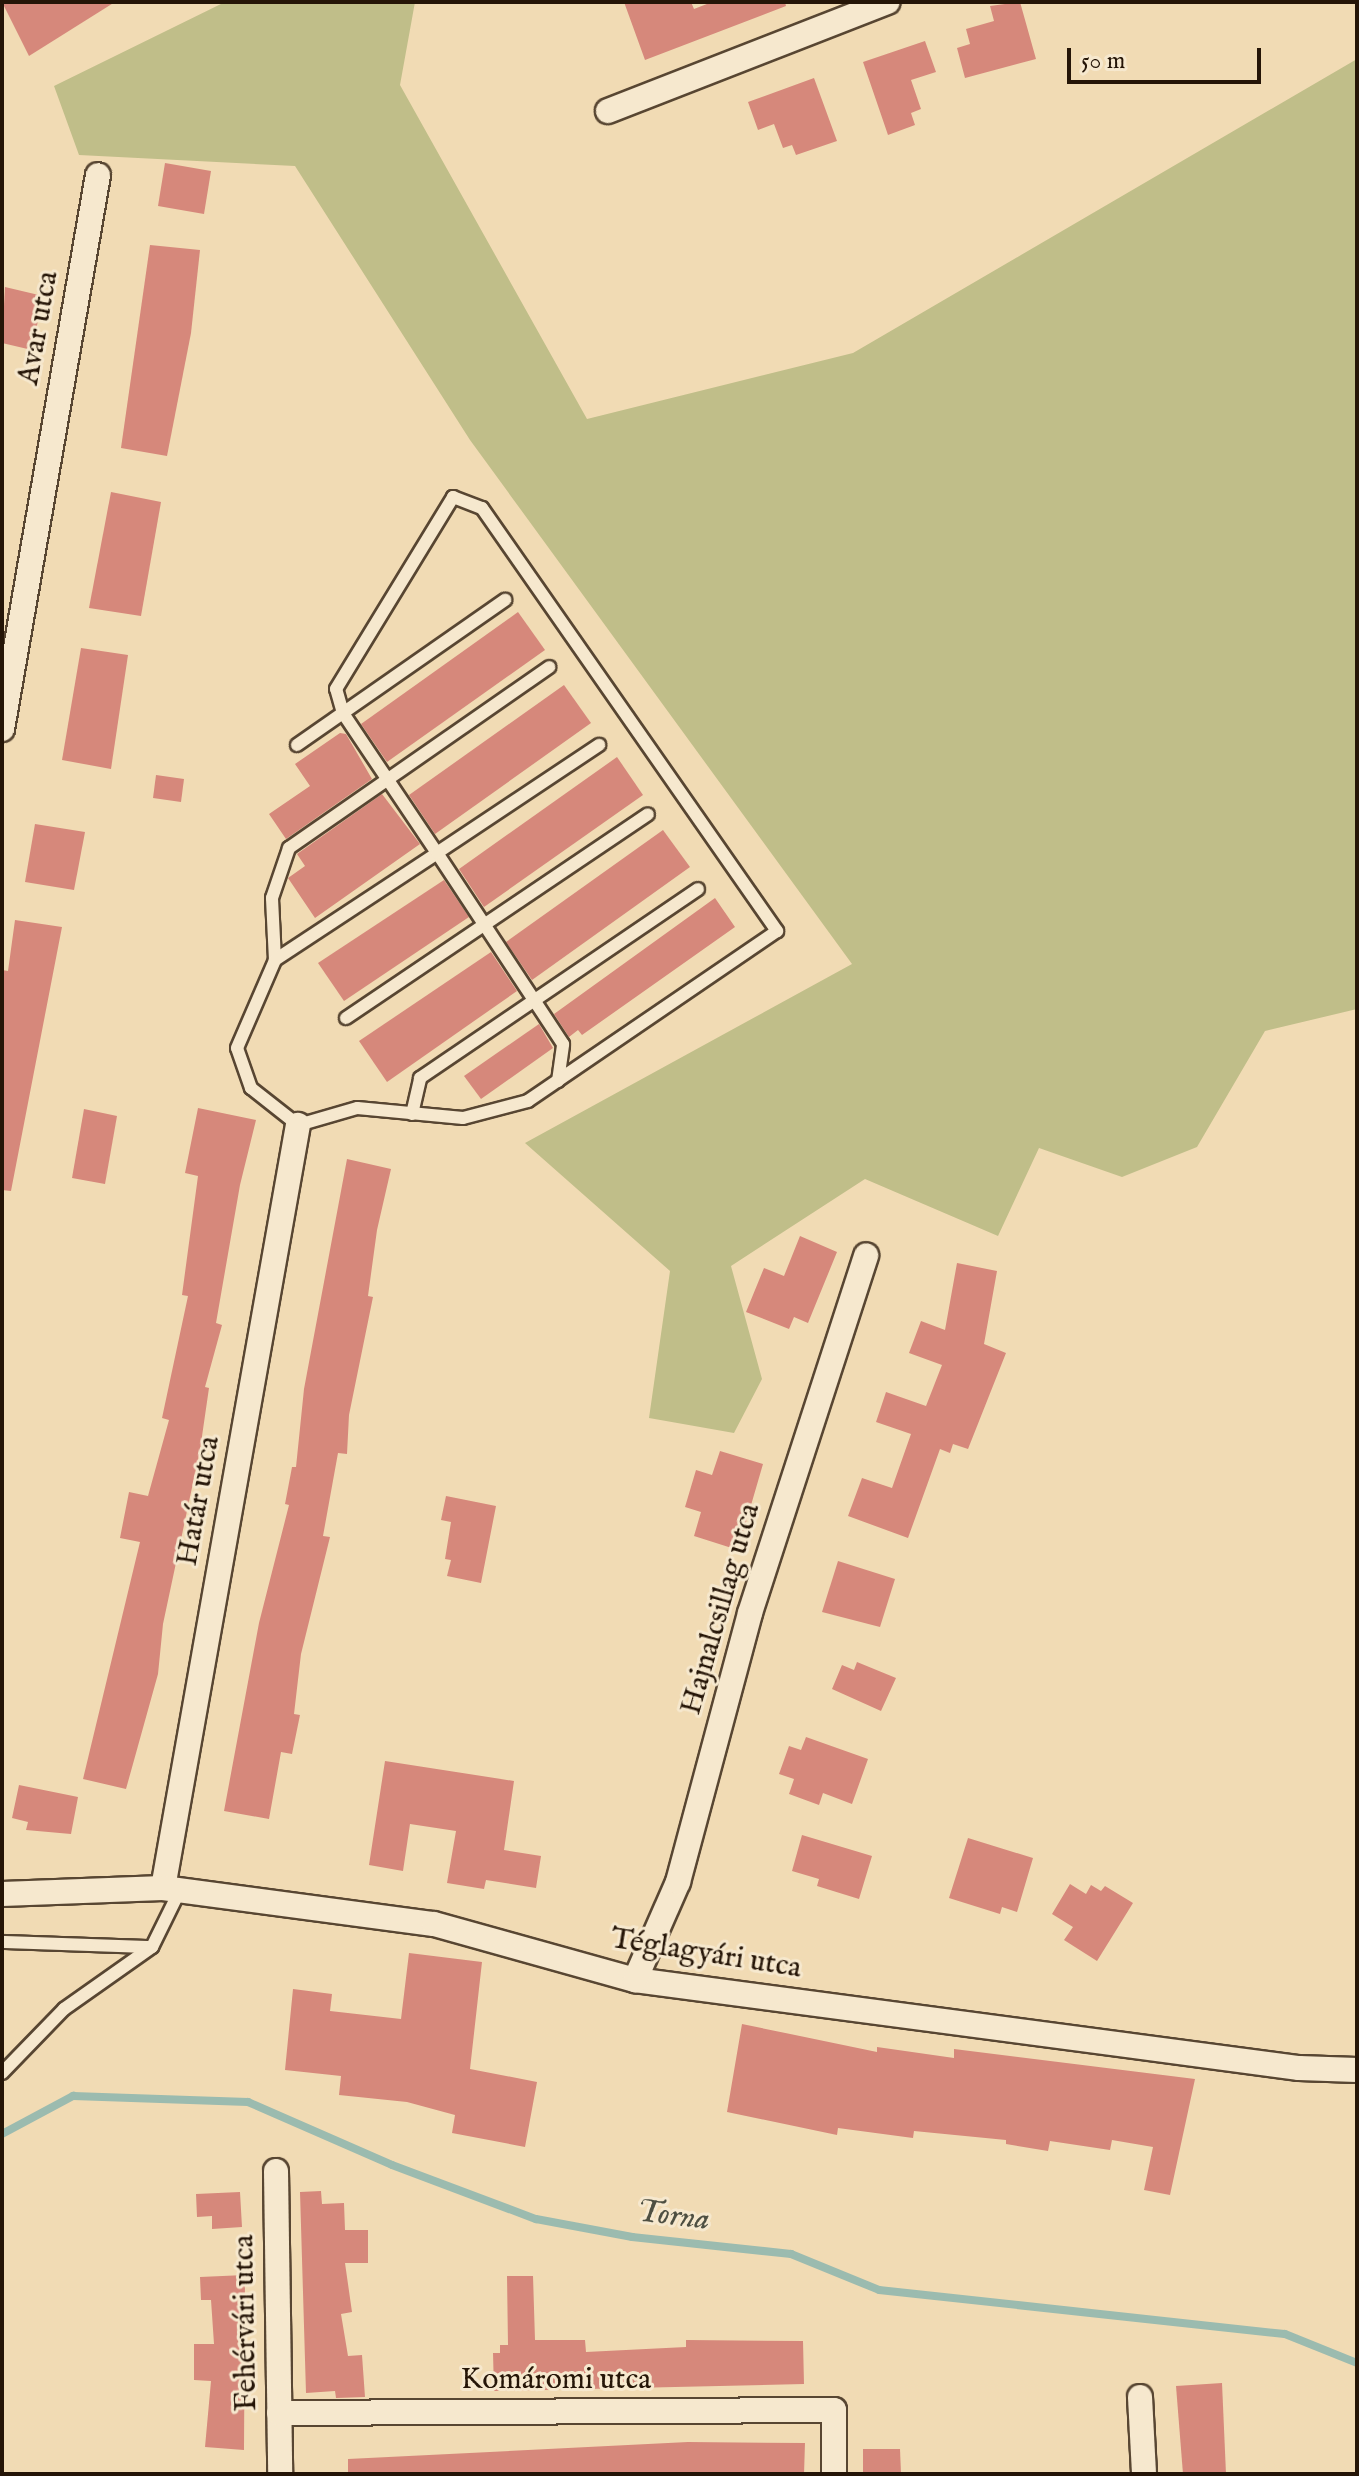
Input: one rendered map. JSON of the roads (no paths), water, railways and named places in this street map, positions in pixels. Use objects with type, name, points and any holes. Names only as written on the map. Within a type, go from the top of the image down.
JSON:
[{"type":"street","points":[[608,111],[887,2]]},
{"type":"street","name":"Avar utca","points":[[2,729],[98,175]]},
{"type":"street","name":"Határ utca","points":[[172,1889],[298,1125]]},
{"type":"street","name":"Hajnalcsillag utca","points":[[635,1980],[678,1882],[750,1613],[866,1255]]},
{"type":"street","name":"Téglagyári utca","points":[[2,1894],[172,1889],[434,1924],[635,1980],[1299,2068],[1357,2070]]},
{"type":"street","name":"Fehérvári utca","points":[[276,2171],[280,2474]]},
{"type":"street","points":[[1140,2397],[1144,2474]]},
{"type":"street","name":"Komáromi utca","points":[[279,2413],[834,2410],[834,2474]]},
{"type":"lane","points":[[549,667],[387,779],[289,848],[272,898],[275,960],[237,1048],[251,1088],[298,1125],[357,1108],[463,1118],[528,1101],[558,1081],[777,931],[482,508],[453,497],[336,689],[343,713],[387,779],[437,853],[563,1044],[558,1081]]},
{"type":"lane","points":[[297,745],[505,600]]},
{"type":"lane","points":[[275,960],[599,745]]},
{"type":"lane","points":[[346,1018],[648,814]]},
{"type":"lane","points":[[412,1114],[420,1078],[698,889]]},
{"type":"lane","points":[[2,2073],[64,2009],[152,1947],[172,1889]]},
{"type":"lane","points":[[2,1942],[152,1947]]},
{"type":"waterway","name":"Torna","points":[[2,2134],[73,2096],[248,2102],[392,2165],[536,2219],[632,2237],[791,2254],[879,2290],[1285,2334],[1357,2363]]}]
